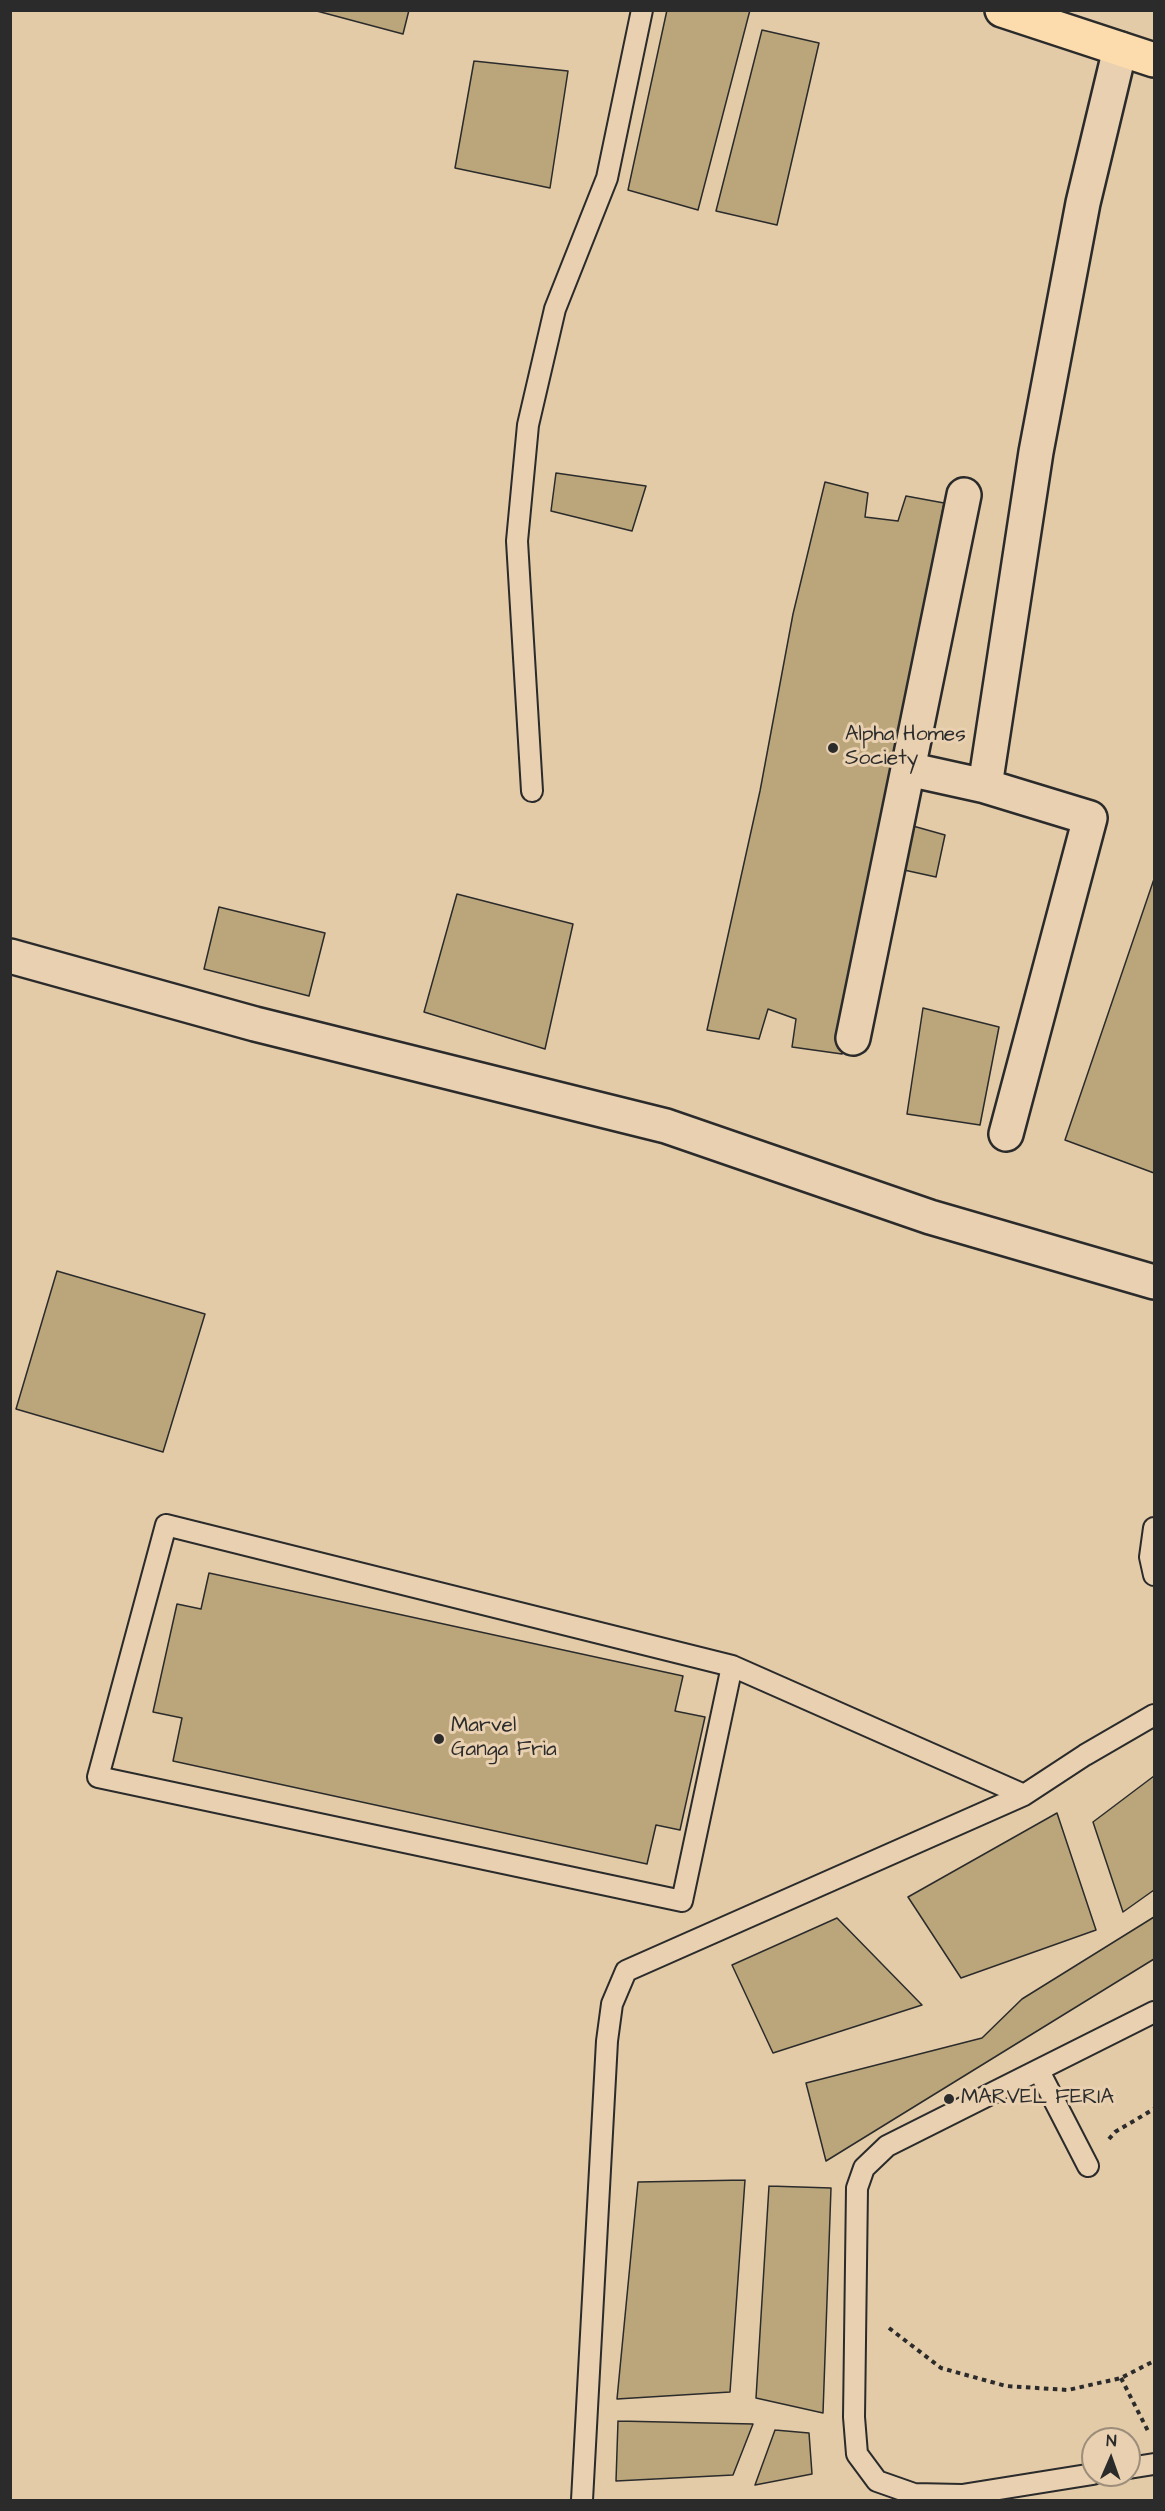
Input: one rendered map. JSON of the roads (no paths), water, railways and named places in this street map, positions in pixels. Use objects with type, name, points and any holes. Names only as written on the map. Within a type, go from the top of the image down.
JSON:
[{"type":"main road","points":[[1002,10],[1155,60]]},
{"type":"street","points":[[985,786],[1036,452],[1083,203],[1120,49]]},
{"type":"street","points":[[853,1038],[964,495]]},
{"type":"street","points":[[908,769],[985,786],[1090,818],[1006,1134]]},
{"type":"street","points":[[10,956],[255,1024],[666,1126],[930,1217],[1155,1282]]},
{"type":"lane","points":[[532,791],[518,540],[528,425],[555,309],[607,178],[642,10]]},
{"type":"lane","points":[[732,1666],[682,1901],[98,1777],[166,1525],[732,1666],[1024,1795]]},
{"type":"lane","points":[[1155,1528],[1150,1557],[1155,1575]]},
{"type":"lane","points":[[582,2500],[607,2041],[612,2004],[626,1971],[1024,1795],[1085,1755],[1155,1715]]},
{"type":"lane","points":[[1081,2476],[962,2495],[914,2494],[877,2481],[857,2454],[854,2417],[857,2188],[864,2168],[887,2146],[1155,2012]]},
{"type":"lane","points":[[1039,2071],[1088,2166]]},
{"type":"place","name":"Alpha Homes Society","points":[[833,748]]},
{"type":"place","name":"Marvel Ganga Fria","points":[[439,1739]]},
{"type":"place","name":"MARVEL FERIA","points":[[949,2099]]}]
